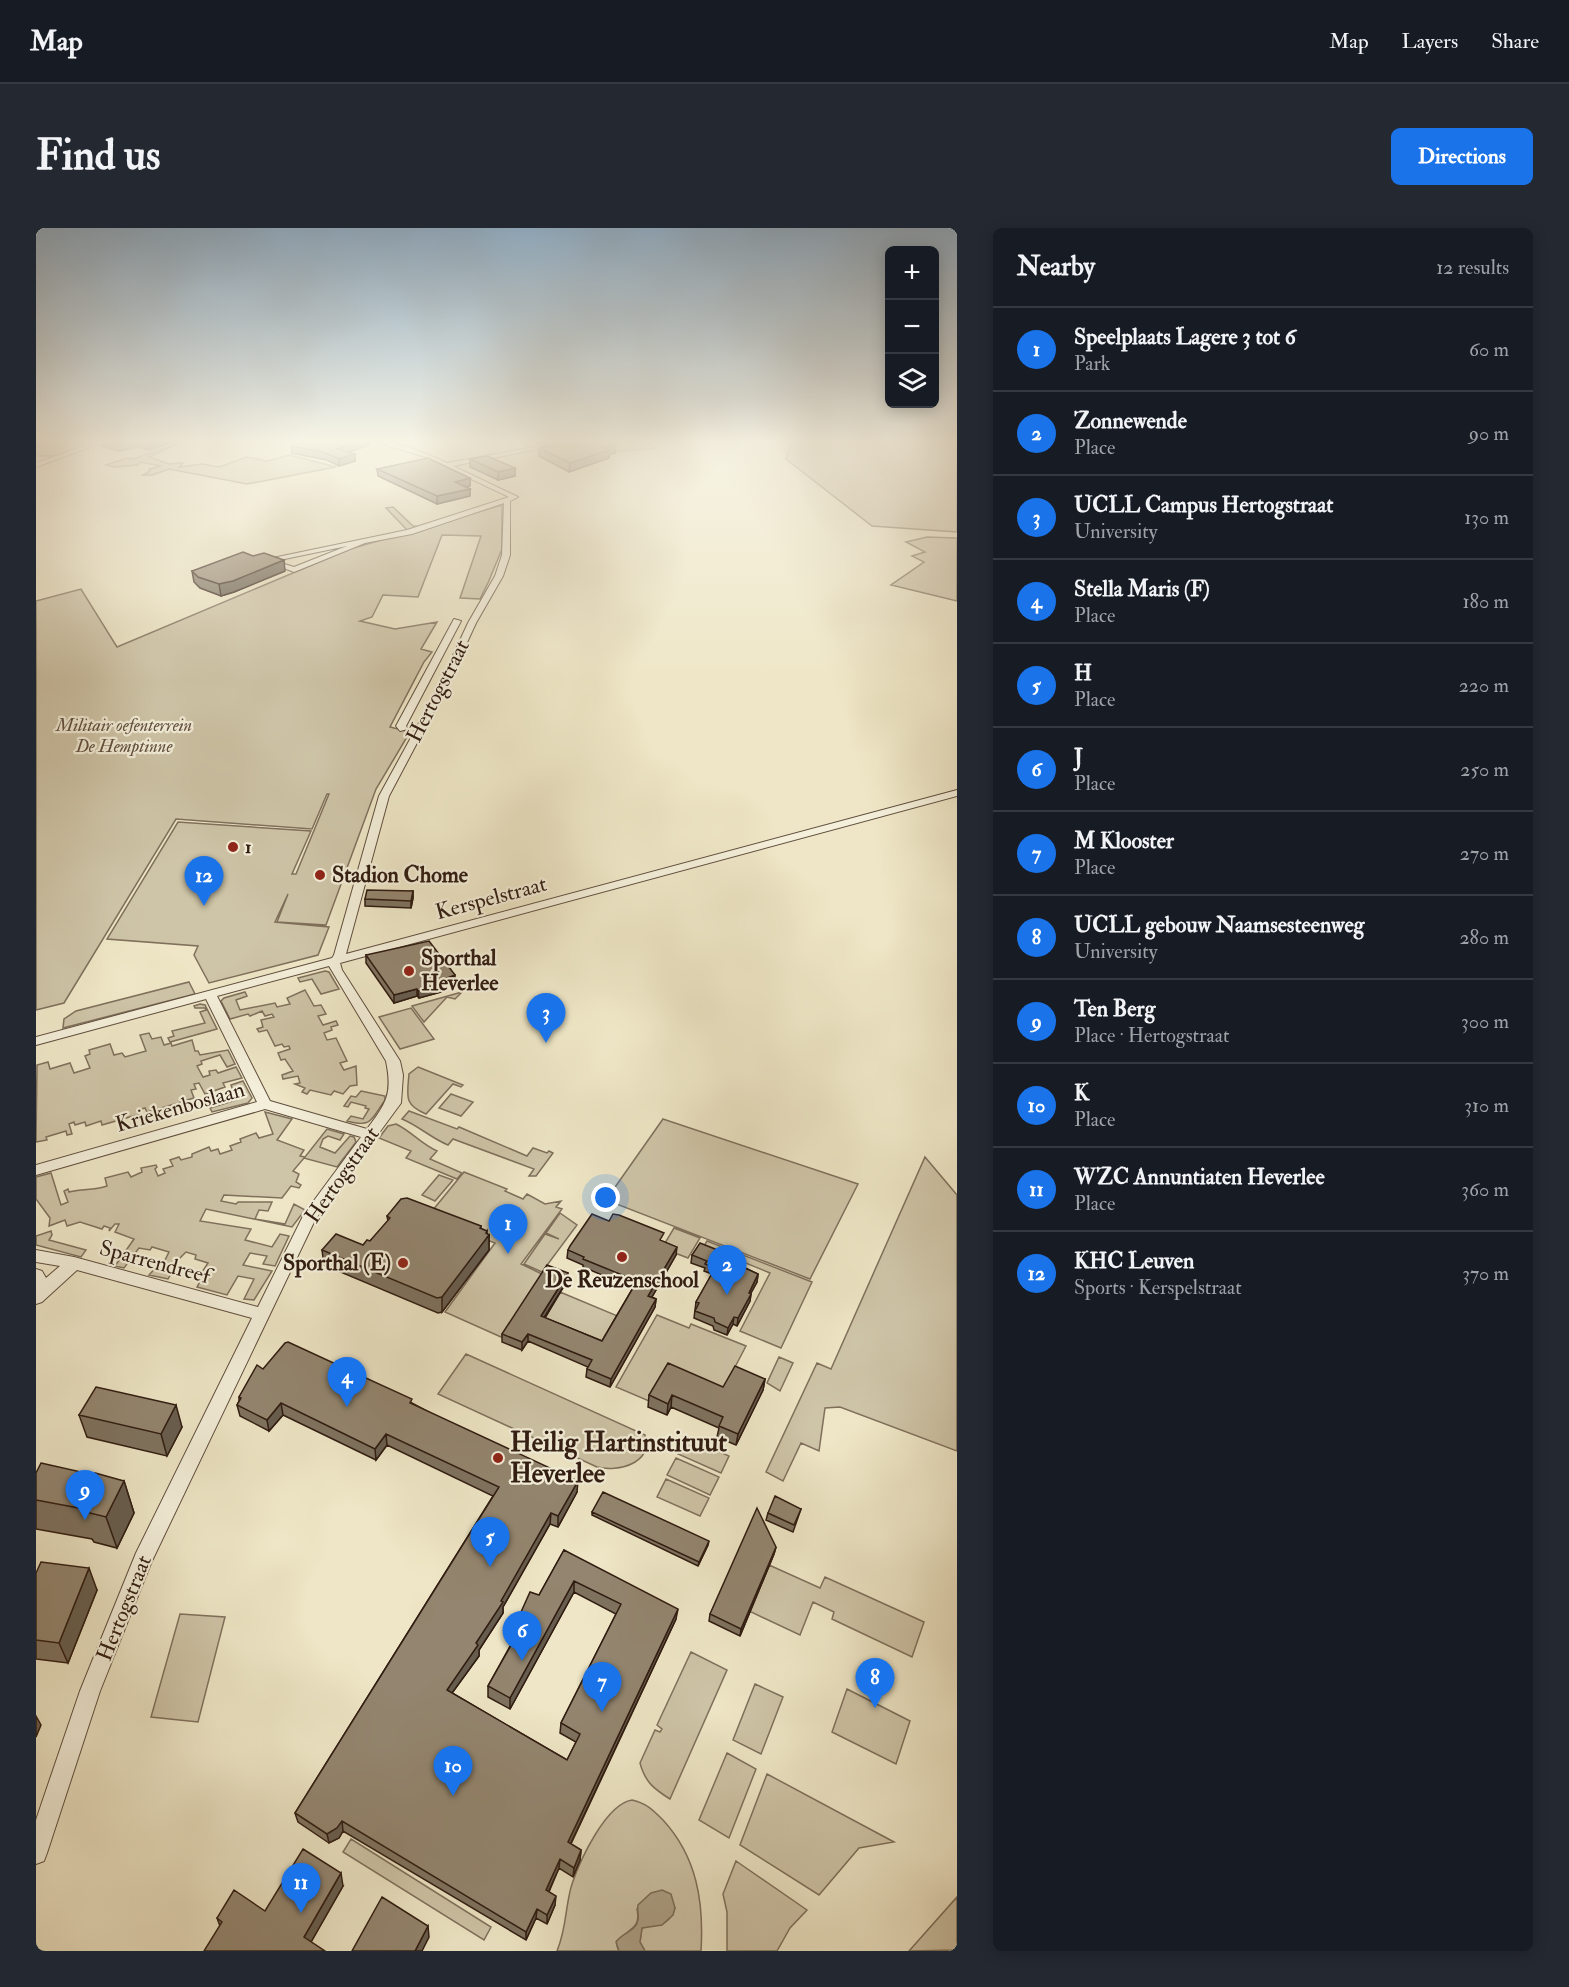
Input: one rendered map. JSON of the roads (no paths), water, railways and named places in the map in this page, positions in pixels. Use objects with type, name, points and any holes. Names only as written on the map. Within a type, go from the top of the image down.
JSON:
[{"type":"street","points":[[362,543],[294,570],[267,560],[362,543],[446,520]]},
{"type":"street","name":"Hertogstraat","points":[[36,1853],[90,1691],[143,1559],[309,1218],[394,1103],[396,1086],[394,1064],[336,970],[334,963],[340,955],[384,796],[441,690],[472,623],[500,576],[506,555],[507,520]]},
{"type":"street","points":[[403,729],[401,726],[457,621]]},
{"type":"street","name":"Kerspelstraat","points":[[36,1041],[334,963],[957,793]]},
{"type":"street","points":[[210,995],[265,1104]]},
{"type":"street","name":"Kriekenboslaan","points":[[36,1170],[265,1104],[370,1135]]},
{"type":"street","name":"Sparrendreef","points":[[36,1256],[74,1263],[262,1314]]},
{"type":"street","points":[[36,1275],[41,1293],[74,1263]]},
{"type":"place","name":"1","points":[[233,847]]},
{"type":"place","name":"Stadion Chome","points":[[320,875]]},
{"type":"place","name":"KHC Leuven","points":[[204,906]]},
{"type":"place","name":"Sporthal Heverlee","points":[[409,971]]},
{"type":"place","name":"UCLL Campus Hertogstraat","points":[[546,1043]]},
{"type":"place","name":"Speelplaats Lagere 3 tot 6","points":[[508,1254]]},
{"type":"place","name":"De Reuzenschool","points":[[622,1257]]},
{"type":"place","name":"Sporthal (E)","points":[[403,1263]]},
{"type":"place","name":"Zonnewende","points":[[727,1295]]},
{"type":"place","name":"Stella Maris (F)","points":[[347,1407]]},
{"type":"place","name":"Heilig Hartinstituut Heverlee","points":[[498,1458]]},
{"type":"place","name":"Ten Berg","points":[[85,1520]]},
{"type":"place","name":"H","points":[[490,1567]]},
{"type":"place","name":"J","points":[[522,1661]]},
{"type":"place","name":"UCLL gebouw Naamsesteenweg","points":[[875,1708]]},
{"type":"place","name":"M Klooster","points":[[602,1712]]},
{"type":"place","name":"K","points":[[453,1796]]},
{"type":"place","name":"WZC Annuntiaten Heverlee","points":[[301,1913]]},
{"type":"park label","name":"Militair oefenterrein De Hemptinne","points":[[124,735]]}]
